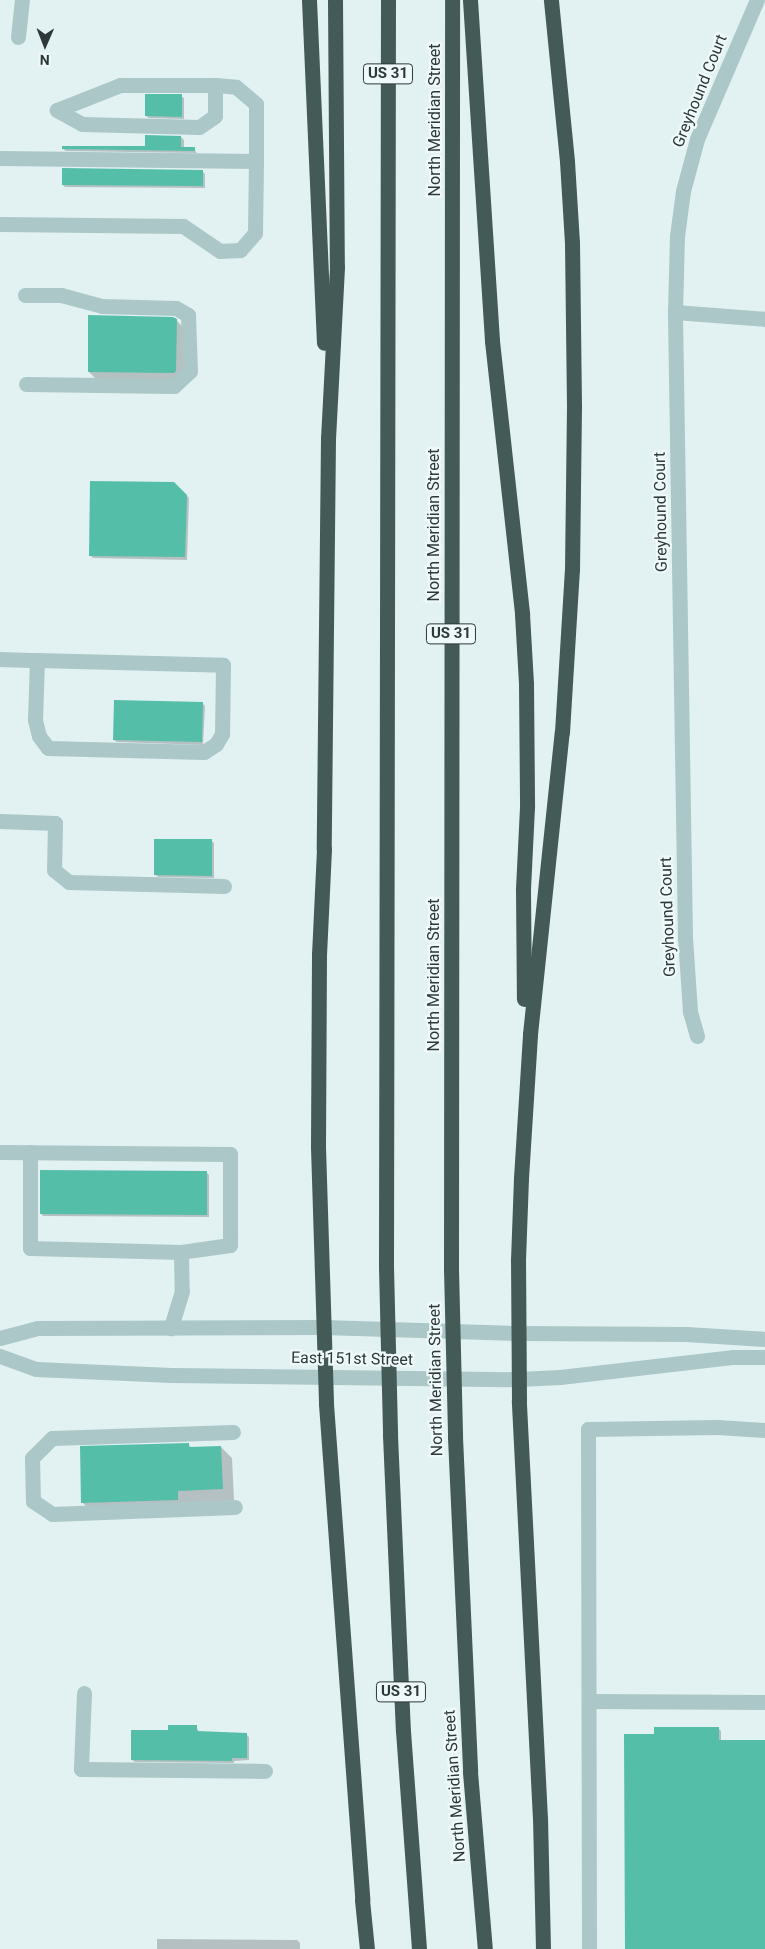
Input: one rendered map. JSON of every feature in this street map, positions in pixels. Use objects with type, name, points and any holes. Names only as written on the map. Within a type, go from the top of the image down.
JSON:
[{"type":"highway","points":[[309,0],[328,438]]},
{"type":"highway","points":[[335,0],[337,267],[328,438],[324,849],[319,964],[318,1147],[324,1376],[360,1881],[367,1949]]},
{"type":"highway","name":"US 31","points":[[388,0],[386,1267],[390,1434],[402,1711],[419,1949]]},
{"type":"highway","name":"North Meridian Street","points":[[452,0],[451,1269],[455,1437],[470,1772],[485,1949]]},
{"type":"highway","points":[[470,0],[492,341],[522,614],[526,684],[526,807],[523,890],[525,1093]]},
{"type":"highway","points":[[543,1949],[539,1810],[518,1379],[518,1333],[519,1219],[525,1093],[535,974],[562,732],[572,570],[574,406],[572,252],[567,162],[551,0]]},
{"type":"highway","points":[[560,79],[561,0]]},
{"type":"street","points":[[18,38],[22,0]]},
{"type":"street","name":"Greyhound Court","points":[[697,1036],[690,1011],[685,937],[675,312],[676,244],[683,191],[697,139],[757,0]]},
{"type":"street","points":[[0,224],[183,226],[220,251],[240,250],[255,234],[256,104],[236,87],[215,85],[120,85],[57,110],[82,124],[199,128],[215,116],[215,85]]},
{"type":"street","points":[[0,158],[256,161]]},
{"type":"street","points":[[25,295],[61,295],[102,306],[176,308],[188,315],[190,371],[174,386],[26,384]]},
{"type":"street","points":[[675,312],[765,319]]},
{"type":"street","points":[[0,659],[223,665],[222,734],[216,744],[204,752],[48,748],[39,736],[35,720],[37,660]]},
{"type":"street","points":[[0,820],[55,823],[54,870],[70,882],[224,886]]},
{"type":"street","points":[[0,1152],[30,1152],[230,1154],[230,1245],[181,1252],[30,1248],[30,1152]]},
{"type":"street","points":[[170,1328],[182,1291],[181,1252]]},
{"type":"street","name":"East 151st Street","points":[[0,1338],[37,1328],[323,1327],[518,1333],[686,1334],[765,1339]]},
{"type":"street","name":"East 151st Street","points":[[0,1356],[36,1369],[171,1375],[518,1379],[569,1376],[734,1357],[765,1357]]},
{"type":"street","points":[[589,1949],[588,1430],[718,1427],[765,1430]]},
{"type":"street","points":[[233,1432],[52,1438],[32,1458],[33,1501],[52,1514],[235,1507]]},
{"type":"street","points":[[84,1693],[82,1769],[265,1771]]},
{"type":"street","points":[[589,1701],[765,1702]]},
{"type":"building","points":[[145,94],[182,94],[182,117],[145,116]]},
{"type":"building","points":[[145,135],[181,136],[181,147],[195,147],[195,151],[62,149],[62,146],[145,146]]},
{"type":"building","points":[[62,168],[203,170],[203,186],[62,185]]},
{"type":"building","points":[[88,315],[173,317],[177,319],[176,371],[174,373],[88,372]]},
{"type":"building","points":[[90,481],[174,482],[187,495],[185,557],[89,556]]},
{"type":"building","points":[[114,700],[203,702],[202,742],[113,740]]},
{"type":"building","points":[[154,839],[212,839],[212,876],[154,875]]},
{"type":"building","points":[[40,1170],[207,1171],[207,1215],[40,1214]]},
{"type":"building","points":[[189,1443],[189,1447],[221,1446],[223,1489],[178,1491],[178,1500],[81,1503],[80,1446]]},
{"type":"building","points":[[168,1725],[197,1725],[197,1731],[247,1733],[247,1758],[232,1758],[232,1761],[131,1760],[131,1730],[168,1730]]},
{"type":"building","points":[[654,1727],[719,1727],[719,1740],[765,1740],[765,1949],[625,1949],[624,1734],[654,1734]]}]
